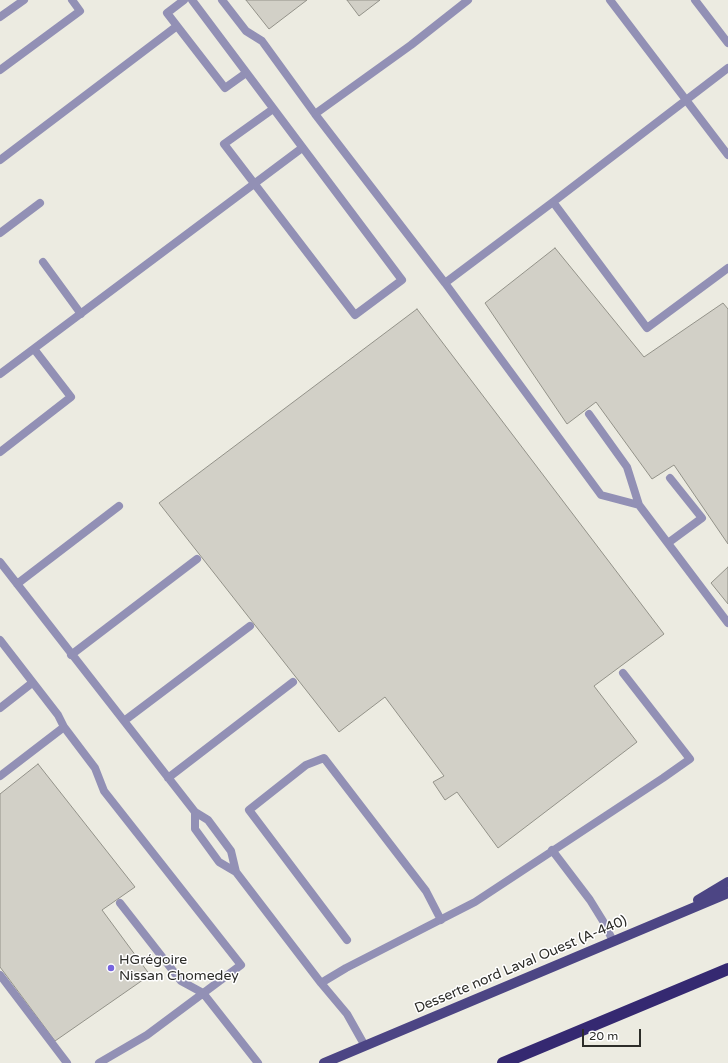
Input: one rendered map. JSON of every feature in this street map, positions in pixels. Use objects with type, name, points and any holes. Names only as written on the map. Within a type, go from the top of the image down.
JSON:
[{"type":"highway","points":[[503,1063],[728,969]]},
{"type":"main road","points":[[664,920],[728,882]]},
{"type":"main road","name":"Desserte nord Laval Ouest (A-440)","points":[[324,1063],[728,893]]},
{"type":"lane","points":[[0,17],[24,0]]},
{"type":"lane","points":[[0,70],[80,11],[72,0]]},
{"type":"lane","points":[[184,0],[166,13],[224,88],[246,72]]},
{"type":"lane","points":[[192,0],[402,280],[355,315],[224,144],[273,109]]},
{"type":"lane","points":[[222,0],[246,31],[262,41],[315,114],[445,283],[601,495],[639,505]]},
{"type":"lane","points":[[315,114],[411,44],[468,0]]},
{"type":"lane","points":[[610,0],[728,155]]},
{"type":"lane","points":[[695,0],[728,43]]},
{"type":"lane","points":[[0,160],[177,26]]},
{"type":"lane","points":[[445,283],[728,68]]},
{"type":"lane","points":[[0,374],[302,148]]},
{"type":"lane","points":[[553,202],[647,328],[728,268]]},
{"type":"lane","points":[[0,233],[40,203]]},
{"type":"lane","points":[[43,262],[81,314]]},
{"type":"lane","points":[[0,452],[71,397],[34,349]]},
{"type":"lane","points":[[589,414],[627,467],[639,505],[728,623]]},
{"type":"lane","points":[[668,543],[702,518],[670,478]]},
{"type":"lane","points":[[17,584],[119,506]]},
{"type":"lane","points":[[71,655],[197,559]]},
{"type":"lane","points":[[0,562],[71,655],[195,812],[208,820],[231,851],[236,872]]},
{"type":"lane","points":[[124,721],[250,626]]},
{"type":"lane","points":[[0,640],[58,715],[64,727],[95,768],[104,791],[241,964],[147,1035],[99,1063]]},
{"type":"lane","points":[[321,983],[346,968],[475,902],[663,778],[690,758],[623,673]]},
{"type":"lane","points":[[168,778],[293,682]]},
{"type":"lane","points":[[0,708],[32,683]]},
{"type":"lane","points":[[0,776],[64,727]]},
{"type":"lane","points":[[347,940],[249,810],[306,765],[324,758],[426,891],[441,920]]},
{"type":"lane","points":[[195,812],[195,829],[219,862],[236,872],[350,1019],[365,1046]]},
{"type":"lane","points":[[552,850],[590,900],[613,941]]},
{"type":"lane","points":[[120,903],[181,981],[204,993],[258,1063]]},
{"type":"lane","points":[[0,975],[67,1063]]},
{"type":"building","points":[[246,0],[307,0],[269,29]]},
{"type":"building","points":[[347,0],[380,0],[359,16]]},
{"type":"building","points":[[555,248],[644,357],[723,303],[728,309],[728,544],[674,465],[652,479],[596,402],[567,424],[485,303]]},
{"type":"building","points":[[417,309],[664,634],[594,686],[637,742],[498,848],[457,792],[445,800],[433,782],[444,776],[385,697],[339,732],[159,503]]},
{"type":"building","points":[[728,567],[728,604],[711,583]]},
{"type":"building","points":[[38,764],[135,887],[102,910],[150,975],[55,1041],[0,967],[0,794]]},
{"type":"place","name":"HGrégoire Nissan Chomedey","points":[[111,968]]}]
